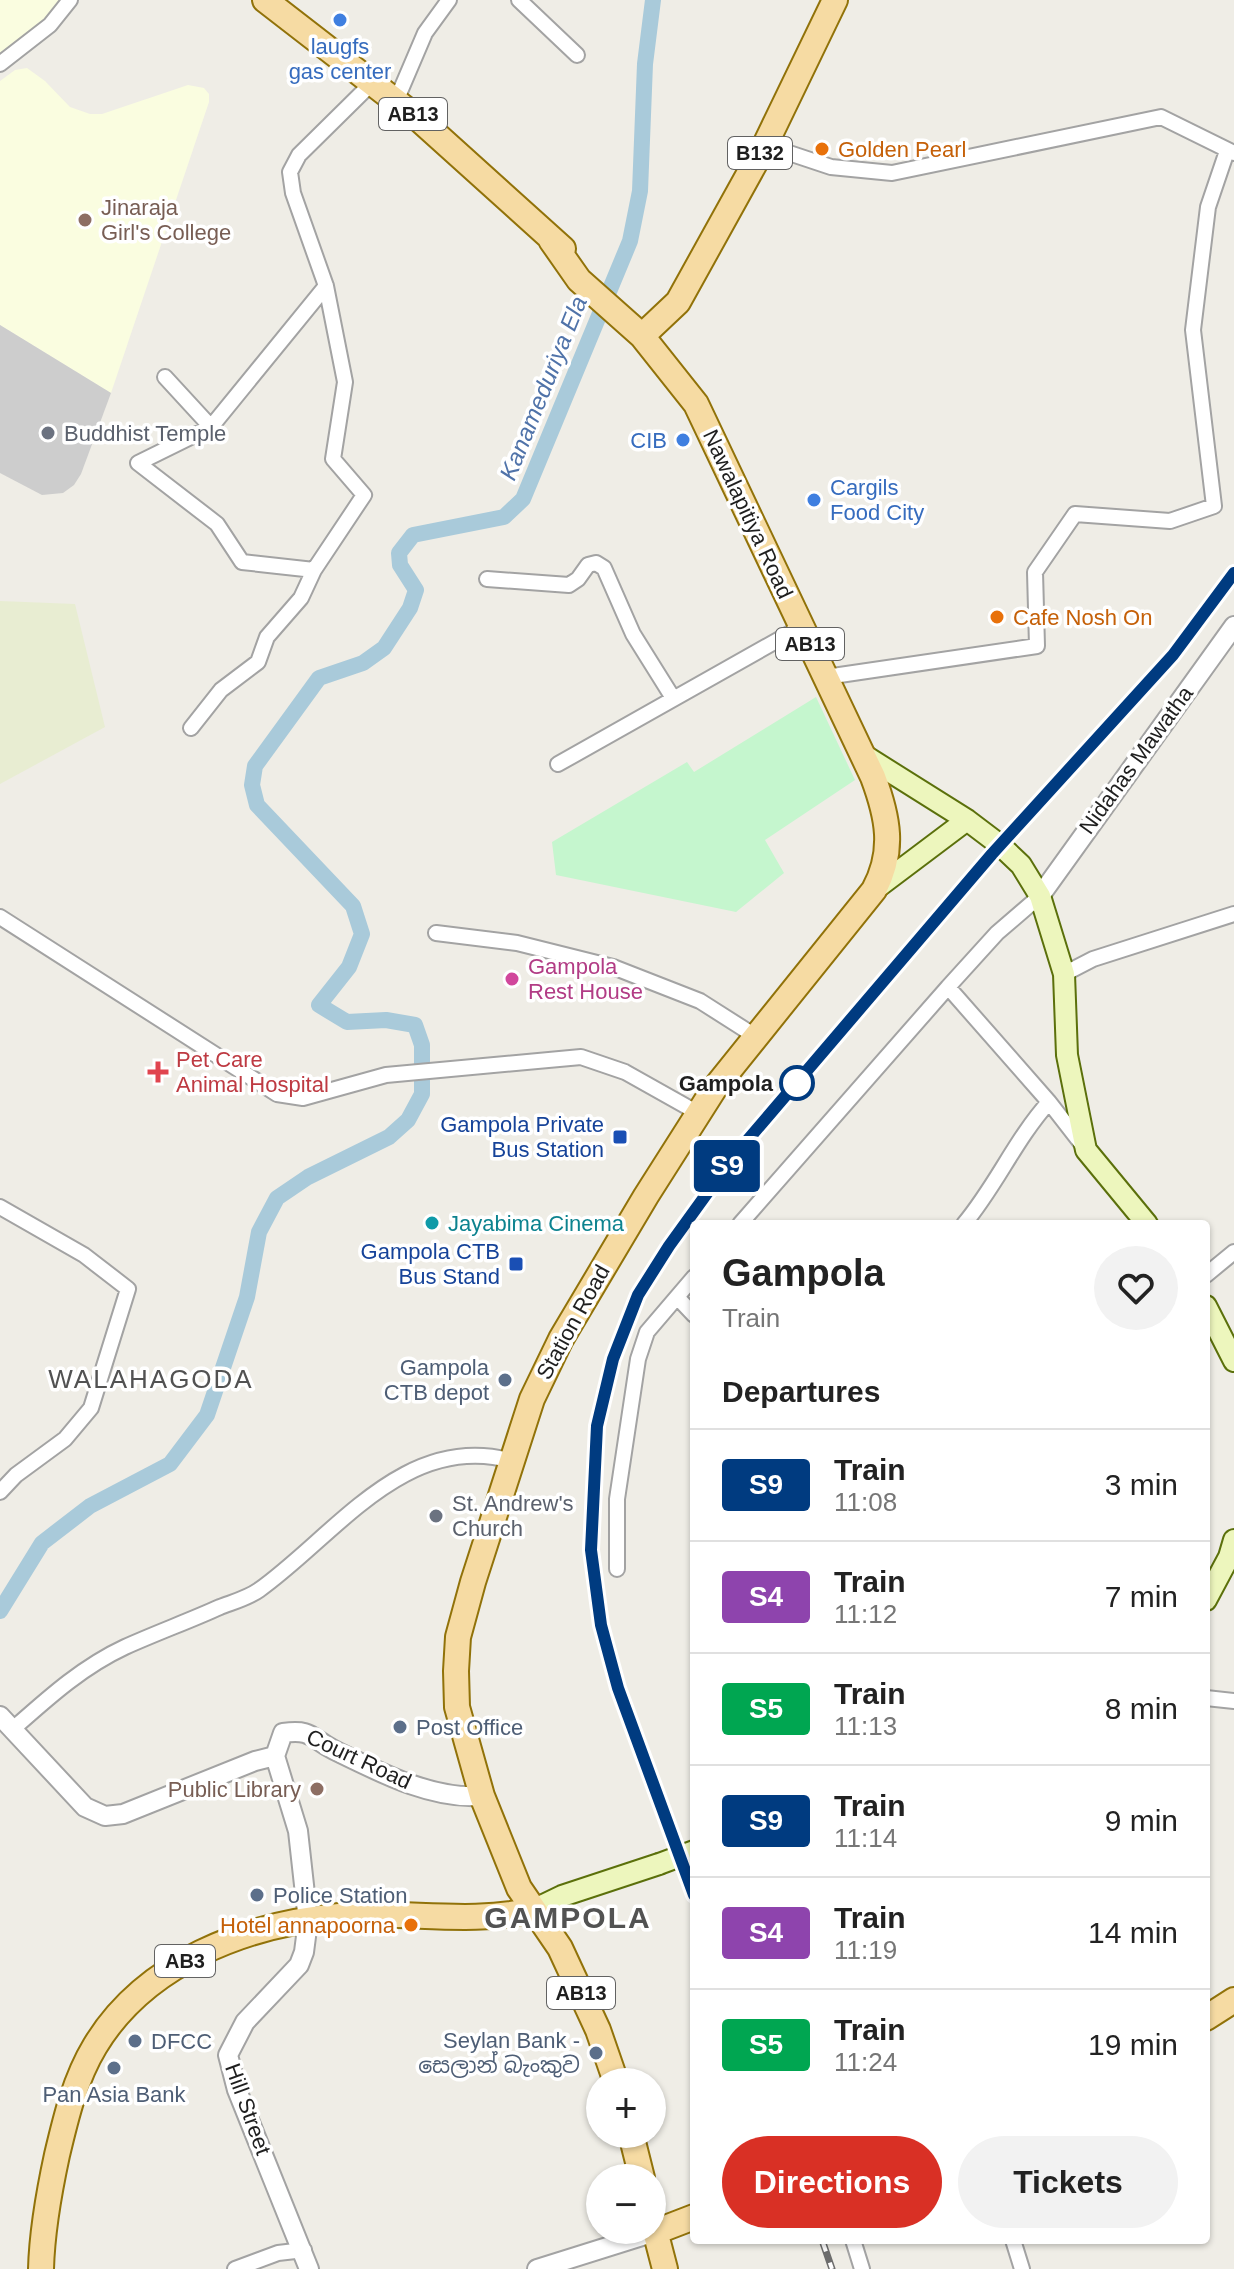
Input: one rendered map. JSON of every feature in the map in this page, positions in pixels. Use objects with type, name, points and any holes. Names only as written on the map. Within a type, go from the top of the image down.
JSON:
[{"type":"main road","name":"AB13","points":[[265,0],[396,101]]},
{"type":"main road","name":"B132","points":[[646,330],[675,322],[678,302],[765,145],[835,0]]},
{"type":"main road","name":"Nawalapitiya Road","points":[[396,101],[484,176],[690,374],[696,404],[873,777],[888,824],[885,864],[874,890]]},
{"type":"main road","points":[[862,754],[967,820],[1021,865],[1040,896],[1064,974],[1067,1055],[1086,1150],[1144,1220]]},
{"type":"main road","points":[[874,890],[967,820]]},
{"type":"main road","name":"Station Road","points":[[533,1910],[519,1888],[482,1796],[457,1707],[457,1655],[467,1601],[512,1461],[548,1361],[698,1113],[755,1036],[874,890]]},
{"type":"main road","points":[[1210,1314],[1234,1361]]},
{"type":"main road","points":[[1210,1593],[1229,1557],[1234,1540]]},
{"type":"main road","points":[[533,1910],[562,1896],[690,1852]]},
{"type":"main road","name":"AB13","points":[[533,1910],[560,1948],[598,2030],[611,2068]]},
{"type":"main road","name":"AB3","points":[[41,2269],[50,2193],[65,2118],[80,2076],[103,2034],[133,2000],[176,1966],[241,1936],[272,1926],[361,1915],[494,1917],[533,1910]]},
{"type":"main road","points":[[1210,2015],[1234,2000]]},
{"type":"main road","points":[[666,2223],[690,2218]]},
{"type":"main road","points":[[659,2244],[665,2269]]},
{"type":"street","points":[[0,64],[50,25],[70,0]]},
{"type":"street","points":[[396,101],[425,33],[449,0]]},
{"type":"street","points":[[519,0],[577,55]]},
{"type":"street","points":[[191,728],[221,690],[258,662],[267,637],[301,598],[314,570],[364,495],[333,459],[345,382],[326,286],[293,193],[290,172],[299,155],[373,82]]},
{"type":"street","points":[[765,145],[831,167],[892,173],[1161,117],[1230,152],[1208,207],[1193,330],[1214,506],[1170,521],[1075,514],[1035,572],[1037,646],[826,677]]},
{"type":"street","points":[[314,570],[242,562],[217,524],[138,463],[211,427],[326,286]]},
{"type":"street","points":[[165,377],[211,427]]},
{"type":"street","points":[[487,579],[569,585],[588,565],[596,563],[604,568],[633,634],[673,698]]},
{"type":"street","name":"Nidahas Mawatha","points":[[1040,896],[1234,626]]},
{"type":"street","points":[[558,764],[801,627]]},
{"type":"street","points":[[744,1220],[997,933],[1040,896]]},
{"type":"street","points":[[1064,974],[1093,959],[1234,914]]},
{"type":"street","points":[[0,917],[277,1094],[303,1098],[394,1075],[581,1057],[625,1072],[698,1113]]},
{"type":"street","points":[[436,933],[517,943],[613,967],[700,1001],[755,1036]]},
{"type":"street","points":[[948,987],[1049,1102],[1086,1150]]},
{"type":"street","points":[[967,1220],[1026,1128],[1049,1102]]},
{"type":"street","points":[[0,1207],[84,1255],[128,1289],[91,1408],[65,1439],[16,1475],[0,1492]]},
{"type":"street","points":[[1210,1272],[1234,1252]]},
{"type":"street","points":[[617,1569],[617,1499],[638,1359],[647,1332],[690,1282]]},
{"type":"street","points":[[677,1297],[690,1311]]},
{"type":"street","points":[[275,1756],[255,1761],[123,1814],[105,1816],[85,1807],[6,1722],[82,1669],[124,1647],[257,1592],[355,1509],[418,1468],[437,1460],[469,1454],[512,1461]]},
{"type":"street","points":[[1210,1698],[1234,1701]]},
{"type":"street","name":"Court Road","points":[[308,1921],[298,1831],[275,1756],[283,1733],[303,1731],[332,1749],[432,1792],[450,1796],[482,1796]]},
{"type":"street","name":"Hill Street","points":[[308,1921],[299,1965],[245,2022],[228,2055],[237,2090],[304,2250],[309,2269]]},
{"type":"street","points":[[537,2269],[603,2244]]},
{"type":"street","points":[[854,2244],[862,2269]]},
{"type":"street","points":[[1014,2244],[1022,2269]]},
{"type":"street","points":[[235,2269],[278,2253],[304,2250]]},
{"type":"shaded area","points":[[0,0],[64,0],[43,21],[0,53]]},
{"type":"shaded area","name":"Jinaraja Girl's College","points":[[27,68],[45,81],[70,107],[90,114],[102,114],[188,85],[204,88],[209,94],[209,102],[111,393],[0,325],[0,81],[15,70]]},
{"type":"shaded area","name":"Buddhist Temple","points":[[0,325],[111,393],[81,474],[74,485],[63,493],[42,495],[0,473]]},
{"type":"shaded area","points":[[0,601],[75,604],[105,727],[0,784]]},
{"type":"green space","points":[[816,697],[855,780],[765,840],[784,873],[736,912],[556,875],[552,842],[687,762],[694,772]]},
{"type":"waterway","name":"Kanameduriya Ela","points":[[0,1611],[42,1543],[90,1506],[170,1464],[207,1415],[247,1297],[259,1232],[277,1198],[308,1177],[389,1137],[408,1120],[422,1094],[422,1045],[415,1025],[386,1020],[347,1022],[319,1005],[349,967],[362,934],[353,906],[257,805],[252,785],[255,766],[319,678],[363,663],[384,648],[410,608],[416,590],[400,565],[399,553],[413,535],[504,517],[523,499],[630,241],[640,191],[645,64],[653,0]]},
{"type":"railway","points":[[637,1744],[601,1625],[591,1550],[597,1426],[613,1359],[638,1295],[734,1156],[992,854],[1173,655],[1234,573]]},
{"type":"railway","points":[[823,2244],[832,2269]]},
{"type":"train","name":"S9","points":[[690,1884],[618,1688],[601,1625],[591,1550],[597,1426],[613,1359],[638,1295],[734,1156],[992,854],[1173,655],[1234,573]]},
{"type":"place","name":"laugfs gas center","points":[[340,20]]},
{"type":"place","name":"Golden Pearl","points":[[822,149]]},
{"type":"place","name":"Jinaraja Girl's College","points":[[85,220]]},
{"type":"place","name":"Buddhist Temple","points":[[48,433]]},
{"type":"place","name":"CIB","points":[[683,440]]},
{"type":"place","name":"Cargils Food City","points":[[814,500]]},
{"type":"place","name":"Cafe Nosh On","points":[[997,617]]},
{"type":"place","name":"Gampola Rest House","points":[[512,979]]},
{"type":"place","name":"Pet Care Animal Hospital","points":[[158,1072]]},
{"type":"place","name":"Gampola","points":[[797,1083]]},
{"type":"place","name":"Gampola Private Bus Station","points":[[620,1137]]},
{"type":"place","name":"Jayabima Cinema","points":[[432,1223]]},
{"type":"place","name":"Gampola CTB Bus Stand","points":[[516,1264]]},
{"type":"place","name":"Gampola CTB depot","points":[[505,1380]]},
{"type":"place","name":"St. Andrew's Church","points":[[436,1516]]},
{"type":"place","name":"Post Office","points":[[400,1727]]},
{"type":"place","name":"Public Library","points":[[317,1789]]},
{"type":"place","name":"Police Station","points":[[257,1895]]},
{"type":"place","name":"Hotel annapoorna","points":[[411,1925]]},
{"type":"place","name":"DFCC","points":[[135,2041]]},
{"type":"place","name":"Seylan Bank - සෙලාන් බැංකුව","points":[[596,2053]]},
{"type":"place","name":"Pan Asia Bank","points":[[114,2068]]},
{"type":"district","name":"WALAHAGODA","points":[[151,1379]]},
{"type":"district","name":"GAMPOLA","points":[[568,1917]]}]
